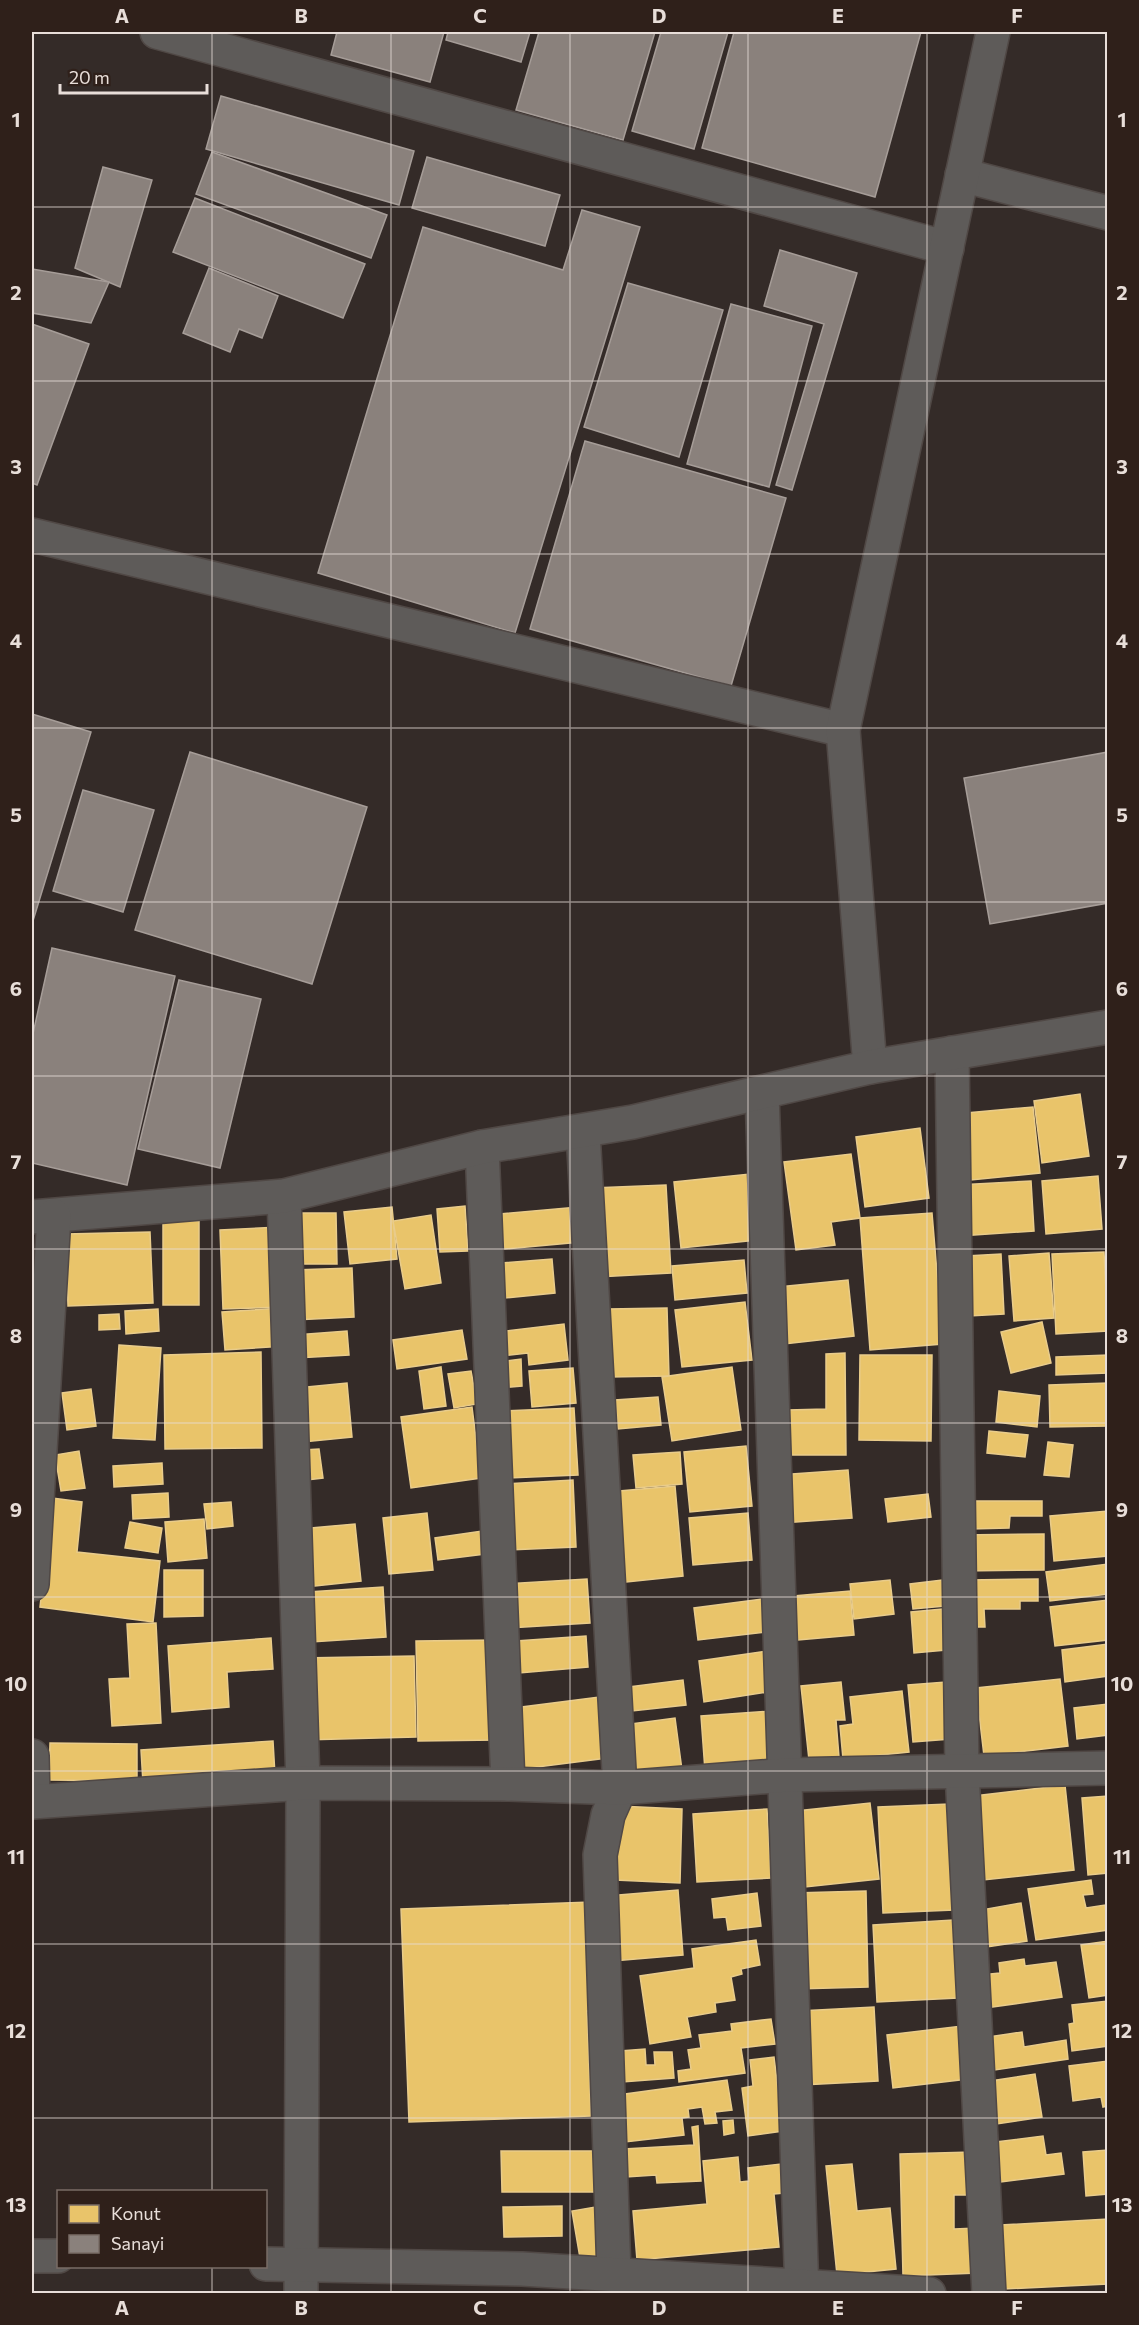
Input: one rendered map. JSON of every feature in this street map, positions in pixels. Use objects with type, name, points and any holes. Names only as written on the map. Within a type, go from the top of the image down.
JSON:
[{"type":"street","points":[[157,32],[947,248]]},
{"type":"street","points":[[870,1067],[843,730],[993,32]]},
{"type":"street","points":[[962,175],[1107,213]]},
{"type":"street","points":[[32,536],[843,730]]},
{"type":"street","points":[[32,1584],[43,1216],[284,1196],[482,1147],[583,1132],[870,1067],[1107,1027]]},
{"type":"street","points":[[952,1053],[962,1772],[989,2294]]},
{"type":"street","points":[[762,1093],[787,1775],[802,2290]]},
{"type":"street","points":[[583,1132],[621,1788],[608,1815],[600,1856],[614,2274]]},
{"type":"street","points":[[482,1147],[508,1784]]},
{"type":"street","points":[[284,1196],[303,1783],[302,2280]]},
{"type":"street","points":[[32,1756],[32,1802],[303,1783],[508,1784],[621,1788],[787,1775],[1107,1768]]},
{"type":"street","points":[[32,2256],[57,2256]]},
{"type":"street","points":[[267,2264],[302,2280],[523,2281],[614,2274],[802,2290],[929,2294]]},
{"type":"building: Konut","points":[[1080,1094],[1089,1156],[1042,1163],[1034,1101]]},
{"type":"building: Konut","points":[[1033,1107],[1040,1173],[961,1181],[955,1114]]},
{"type":"building: Konut","points":[[920,1128],[929,1198],[865,1207],[856,1137]]},
{"type":"building: Konut","points":[[851,1154],[860,1218],[831,1222],[835,1245],[796,1250],[784,1162]]},
{"type":"building: Konut","points":[[750,1174],[757,1240],[681,1248],[674,1182]]},
{"type":"building: Konut","points":[[1098,1176],[1102,1229],[1046,1234],[1042,1181]]},
{"type":"building: Konut","points":[[1031,1181],[1034,1231],[960,1236],[957,1185]]},
{"type":"building: Konut","points":[[666,1185],[671,1273],[597,1277],[592,1188]]},
{"type":"building: Konut","points":[[465,1206],[468,1251],[440,1252],[437,1209]]},
{"type":"building: Konut","points":[[392,1207],[397,1259],[350,1264],[344,1212]]},
{"type":"building: Konut","points":[[578,1207],[581,1242],[504,1249],[500,1214]]},
{"type":"building: Konut","points":[[291,1213],[336,1213],[337,1264],[292,1264]]},
{"type":"building: Konut","points":[[932,1213],[943,1344],[870,1350],[860,1218]]},
{"type":"building: Konut","points":[[431,1215],[441,1283],[405,1289],[393,1221]]},
{"type":"building: Konut","points":[[163,1221],[199,1221],[199,1305],[163,1305]]},
{"type":"building: Konut","points":[[280,1227],[283,1307],[223,1309],[220,1230]]},
{"type":"building: Konut","points":[[150,1232],[153,1303],[68,1306],[66,1234]]},
{"type":"building: Konut","points":[[1104,1252],[1108,1331],[1056,1334],[1052,1254]]},
{"type":"building: Konut","points":[[32,1253],[41,1320],[32,1322]]},
{"type":"building: Konut","points":[[1049,1253],[1054,1318],[1014,1321],[1009,1256]]},
{"type":"building: Konut","points":[[1001,1254],[1004,1314],[969,1316],[966,1256]]},
{"type":"building: Konut","points":[[552,1259],[555,1293],[505,1298],[502,1263]]},
{"type":"building: Konut","points":[[744,1260],[747,1293],[675,1300],[672,1266]]},
{"type":"building: Konut","points":[[352,1268],[354,1317],[294,1320],[293,1270]]},
{"type":"building: Konut","points":[[848,1280],[854,1336],[784,1344],[778,1287]]},
{"type":"building: Konut","points":[[745,1302],[752,1360],[682,1367],[675,1310]]},
{"type":"building: Konut","points":[[282,1308],[285,1346],[225,1350],[222,1312]]},
{"type":"building: Konut","points":[[667,1308],[669,1376],[609,1377],[608,1309]]},
{"type":"building: Konut","points":[[158,1309],[159,1331],[126,1334],[125,1311]]},
{"type":"building: Konut","points":[[119,1314],[120,1329],[99,1330],[99,1315]]},
{"type":"building: Konut","points":[[1042,1322],[1051,1363],[1011,1373],[1001,1332]]},
{"type":"building: Konut","points":[[564,1324],[568,1360],[529,1365],[528,1353],[500,1356],[497,1332]]},
{"type":"building: Konut","points":[[462,1330],[467,1359],[397,1369],[393,1340]]},
{"type":"building: Konut","points":[[347,1331],[349,1355],[296,1358],[295,1335]]},
{"type":"building: Konut","points":[[119,1345],[161,1348],[155,1440],[113,1438]]},
{"type":"building: Konut","points":[[261,1352],[262,1448],[165,1449],[164,1355]]},
{"type":"building: Konut","points":[[845,1353],[846,1455],[788,1455],[788,1410],[826,1409],[826,1354]]},
{"type":"building: Konut","points":[[860,1355],[932,1355],[931,1441],[859,1440]]},
{"type":"building: Konut","points":[[1108,1355],[1108,1373],[1056,1375],[1056,1357]]},
{"type":"building: Konut","points":[[521,1359],[522,1386],[501,1388],[499,1362]]},
{"type":"building: Konut","points":[[441,1367],[446,1406],[424,1409],[419,1371]]},
{"type":"building: Konut","points":[[732,1367],[741,1430],[672,1441],[662,1377]]},
{"type":"building: Konut","points":[[573,1368],[576,1403],[532,1407],[529,1371]]},
{"type":"building: Konut","points":[[471,1371],[477,1404],[454,1408],[448,1374]]},
{"type":"building: Konut","points":[[347,1383],[352,1437],[303,1442],[297,1388]]},
{"type":"building: Konut","points":[[1108,1383],[1108,1426],[1050,1427],[1049,1385]]},
{"type":"building: Konut","points":[[91,1389],[96,1426],[67,1430],[62,1393]]},
{"type":"building: Konut","points":[[999,1391],[1040,1396],[1037,1427],[996,1422]]},
{"type":"building: Konut","points":[[658,1397],[661,1425],[618,1429],[615,1400]]},
{"type":"building: Konut","points":[[472,1407],[481,1478],[411,1488],[401,1417]]},
{"type":"building: Konut","points":[[574,1408],[578,1475],[506,1478],[502,1411]]},
{"type":"building: Konut","points":[[989,1431],[1028,1435],[1025,1457],[987,1453]]},
{"type":"building: Konut","points":[[1048,1442],[1073,1445],[1069,1477],[1044,1475]]},
{"type":"building: Konut","points":[[746,1446],[752,1506],[690,1512],[684,1452]]},
{"type":"building: Konut","points":[[319,1449],[323,1478],[307,1480],[303,1450]]},
{"type":"building: Konut","points":[[79,1451],[85,1488],[61,1491],[55,1455]]},
{"type":"building: Konut","points":[[680,1452],[682,1484],[636,1488],[633,1455]]},
{"type":"building: Konut","points":[[162,1463],[163,1484],[114,1487],[113,1466]]},
{"type":"building: Konut","points":[[848,1470],[852,1518],[782,1523],[778,1475]]},
{"type":"building: Konut","points":[[573,1480],[576,1547],[506,1550],[503,1484]]},
{"type":"building: Konut","points":[[675,1486],[683,1576],[617,1583],[608,1492]]},
{"type":"building: Konut","points":[[168,1493],[169,1517],[133,1519],[132,1495]]},
{"type":"building: Konut","points":[[928,1494],[931,1517],[888,1522],[885,1499]]},
{"type":"building: Konut","points":[[52,1498],[82,1502],[77,1552],[160,1561],[153,1622],[40,1607]]},
{"type":"building: Konut","points":[[970,1501],[1042,1501],[1042,1516],[1010,1516],[1009,1528],[970,1529]]},
{"type":"building: Konut","points":[[231,1502],[233,1526],[207,1529],[204,1504]]},
{"type":"building: Konut","points":[[1108,1511],[1108,1556],[1054,1561],[1050,1516]]},
{"type":"building: Konut","points":[[427,1513],[433,1570],[389,1574],[383,1518]]},
{"type":"building: Konut","points":[[748,1513],[752,1560],[693,1565],[689,1518]]},
{"type":"building: Konut","points":[[204,1519],[207,1558],[168,1562],[165,1522]]},
{"type":"building: Konut","points":[[130,1522],[162,1528],[158,1553],[125,1548]]},
{"type":"building: Konut","points":[[355,1524],[361,1581],[306,1587],[300,1529]]},
{"type":"building: Konut","points":[[482,1531],[485,1554],[438,1560],[435,1538]]},
{"type":"building: Konut","points":[[1044,1534],[1044,1570],[961,1571],[960,1535]]},
{"type":"building: Konut","points":[[1108,1564],[1108,1594],[1050,1601],[1046,1572]]},
{"type":"building: Konut","points":[[164,1570],[203,1570],[203,1616],[164,1617]]},
{"type":"building: Konut","points":[[587,1579],[590,1623],[508,1628],[505,1584]]},
{"type":"building: Konut","points":[[1038,1579],[1038,1601],[1020,1601],[1020,1609],[984,1609],[985,1627],[967,1627],[967,1580]]},
{"type":"building: Konut","points":[[890,1580],[894,1614],[854,1619],[850,1584]]},
{"type":"building: Konut","points":[[942,1580],[945,1606],[913,1609],[910,1584]]},
{"type":"building: Konut","points":[[383,1587],[386,1637],[311,1642],[308,1592]]},
{"type":"building: Konut","points":[[850,1591],[854,1635],[787,1641],[782,1597]]},
{"type":"building: Konut","points":[[762,1599],[766,1632],[698,1640],[694,1608]]},
{"type":"building: Konut","points":[[1108,1600],[1108,1640],[1055,1646],[1050,1607]]},
{"type":"building: Konut","points":[[942,1609],[946,1650],[914,1653],[911,1612]]},
{"type":"building: Konut","points":[[156,1623],[161,1723],[112,1726],[109,1679],[130,1678],[127,1624]]},
{"type":"building: Konut","points":[[586,1636],[588,1667],[519,1673],[516,1641]]},
{"type":"building: Konut","points":[[271,1638],[273,1669],[227,1672],[229,1707],[172,1712],[168,1646]]},
{"type":"building: Konut","points":[[496,1640],[498,1740],[418,1741],[416,1641]]},
{"type":"building: Konut","points":[[1108,1644],[1108,1676],[1065,1682],[1062,1650]]},
{"type":"building: Konut","points":[[767,1651],[774,1691],[704,1702],[699,1661]]},
{"type":"building: Konut","points":[[414,1656],[416,1737],[303,1740],[301,1658]]},
{"type":"building: Konut","points":[[1060,1679],[1068,1746],[984,1756],[976,1688]]},
{"type":"building: Konut","points":[[683,1680],[686,1705],[632,1711],[629,1687]]},
{"type":"building: Konut","points":[[841,1682],[845,1720],[836,1720],[839,1757],[809,1760],[801,1686]]},
{"type":"building: Konut","points":[[946,1682],[951,1739],[913,1742],[908,1685]]},
{"type":"building: Konut","points":[[902,1691],[909,1752],[843,1759],[840,1726],[853,1724],[850,1697]]},
{"type":"building: Konut","points":[[607,1696],[615,1757],[522,1769],[514,1708]]},
{"type":"building: Konut","points":[[1108,1704],[1108,1735],[1077,1739],[1074,1708]]},
{"type":"building: Konut","points":[[772,1711],[776,1764],[705,1771],[701,1716]]},
{"type":"building: Konut","points":[[675,1718],[682,1770],[631,1776],[624,1725]]},
{"type":"building: Konut","points":[[273,1741],[275,1775],[143,1783],[141,1750]]},
{"type":"building: Konut","points":[[50,1743],[137,1744],[137,1781],[49,1780]]},
{"type":"building: Konut","points":[[1065,1785],[1074,1870],[983,1880],[974,1796]]},
{"type":"building: Konut","points":[[1108,1796],[1108,1873],[1088,1875],[1082,1798]]},
{"type":"building: Konut","points":[[870,1803],[879,1879],[805,1887],[796,1811]]},
{"type":"building: Konut","points":[[949,1804],[954,1910],[883,1913],[878,1807]]},
{"type":"building: Konut","points":[[618,1806],[682,1809],[680,1883],[615,1880]]},
{"type":"building: Konut","points":[[767,1809],[771,1878],[697,1882],[693,1814]]},
{"type":"building: Konut","points":[[1091,1880],[1093,1894],[1083,1895],[1086,1908],[1105,1905],[1108,1930],[1036,1940],[1028,1889]]},
{"type":"building: Konut","points":[[678,1890],[683,1955],[613,1961],[607,1896]]},
{"type":"building: Konut","points":[[866,1891],[868,1987],[796,1989],[793,1893]]},
{"type":"building: Konut","points":[[757,1893],[761,1926],[728,1930],[726,1917],[714,1918],[712,1899]]},
{"type":"building: Konut","points":[[591,1902],[595,2011],[587,2011],[591,2116],[409,2122],[401,1909]]},
{"type":"building: Konut","points":[[1021,1903],[1027,1941],[987,1947],[981,1910]]},
{"type":"building: Konut","points":[[953,1920],[958,1998],[877,2002],[873,1925]]},
{"type":"building: Konut","points":[[756,1940],[760,1965],[741,1969],[742,1974],[731,1977],[735,2000],[715,2003],[716,2012],[687,2017],[691,2037],[650,2044],[640,1976],[694,1968],[692,1949]]},
{"type":"building: Konut","points":[[1108,1941],[1108,1995],[1089,1998],[1081,1945]]},
{"type":"building: Konut","points":[[1024,1959],[1025,1966],[1056,1962],[1062,1997],[986,2008],[981,1975],[1000,1973],[999,1963]]},
{"type":"building: Konut","points":[[1108,2001],[1108,2046],[1072,2051],[1069,2024],[1074,2023],[1072,2005]]},
{"type":"building: Konut","points":[[874,2007],[878,2081],[802,2085],[799,2011]]},
{"type":"building: Konut","points":[[771,2019],[775,2044],[741,2048],[745,2073],[679,2082],[678,2071],[691,2069],[688,2050],[701,2048],[699,2035],[732,2031],[731,2024]]},
{"type":"building: Konut","points":[[962,2026],[968,2079],[893,2088],[887,2035]]},
{"type":"building: Konut","points":[[1022,2032],[1024,2047],[1066,2040],[1068,2059],[988,2071],[982,2038]]},
{"type":"building: Konut","points":[[645,2049],[646,2065],[655,2065],[654,2052],[672,2052],[674,2078],[622,2082],[620,2051]]},
{"type":"building: Konut","points":[[774,2057],[783,2131],[748,2136],[742,2088],[753,2086],[750,2060]]},
{"type":"building: Konut","points":[[1108,2061],[1108,2106],[1103,2107],[1101,2097],[1073,2101],[1069,2066]]},
{"type":"building: Konut","points":[[1035,2074],[1042,2117],[990,2125],[984,2082]]},
{"type":"building: Konut","points":[[727,2080],[732,2110],[715,2112],[717,2123],[705,2124],[702,2107],[688,2109],[689,2117],[682,2118],[684,2135],[625,2142],[618,2095]]},
{"type":"building: Konut","points":[[733,2120],[734,2133],[724,2135],[723,2121]]},
{"type":"building: Konut","points":[[698,2126],[701,2181],[657,2183],[656,2175],[626,2177],[624,2149],[694,2145],[692,2127]]},
{"type":"building: Konut","points":[[1043,2136],[1046,2155],[1061,2153],[1064,2174],[993,2183],[988,2143]]},
{"type":"building: Konut","points":[[1108,2150],[1108,2194],[1086,2196],[1083,2152]]},
{"type":"building: Konut","points":[[501,2151],[594,2151],[595,2192],[502,2192]]},
{"type":"building: Konut","points":[[972,2152],[973,2195],[954,2195],[954,2229],[977,2228],[978,2273],[903,2276],[900,2154]]},
{"type":"building: Konut","points":[[738,2157],[740,2182],[749,2181],[748,2168],[781,2164],[784,2193],[774,2194],[779,2247],[637,2260],[633,2211],[707,2204],[703,2161]]},
{"type":"building: Konut","points":[[852,2164],[857,2211],[890,2208],[896,2269],[837,2275],[826,2166]]},
{"type":"building: Konut","points":[[562,2206],[562,2236],[504,2237],[503,2207]]},
{"type":"building: Konut","points":[[601,2206],[609,2254],[580,2258],[572,2211]]},
{"type":"building: Konut","points":[[1108,2219],[1108,2284],[1004,2289],[1001,2225]]},
{"type":"building: Sanayi","points":[[337,32],[444,32],[430,82],[331,55]]},
{"type":"building: Sanayi","points":[[448,32],[530,32],[521,62],[446,40]]},
{"type":"building: Sanayi","points":[[539,32],[655,32],[623,140],[516,110]]},
{"type":"building: Sanayi","points":[[661,32],[728,32],[694,149],[632,131]]},
{"type":"building: Sanayi","points":[[734,32],[921,32],[875,197],[702,148]]},
{"type":"building: Sanayi","points":[[221,96],[414,151],[399,205],[206,149]]},
{"type":"building: Sanayi","points":[[212,152],[387,215],[371,258],[196,194]]},
{"type":"building: Sanayi","points":[[427,157],[560,195],[545,246],[412,208]]},
{"type":"building: Sanayi","points":[[103,167],[152,180],[120,287],[75,268]]},
{"type":"building: Sanayi","points":[[195,198],[365,264],[343,318],[173,252]]},
{"type":"building: Sanayi","points":[[582,210],[640,227],[515,633],[318,573],[423,227],[563,270]]},
{"type":"building: Sanayi","points":[[780,250],[857,273],[792,490],[776,485],[824,324],[764,306]]},
{"type":"building: Sanayi","points":[[209,268],[278,296],[262,338],[239,329],[230,352],[183,333]]},
{"type":"building: Sanayi","points":[[32,269],[109,282],[91,323],[32,313]]},
{"type":"building: Sanayi","points":[[628,283],[723,310],[679,457],[584,427]]},
{"type":"building: Sanayi","points":[[731,304],[812,326],[769,487],[687,464]]},
{"type":"building: Sanayi","points":[[32,324],[89,344],[37,485],[32,483]]},
{"type":"building: Sanayi","points":[[585,441],[786,498],[731,686],[530,629]]},
{"type":"building: Sanayi","points":[[32,714],[91,732],[32,924]]},
{"type":"building: Sanayi","points":[[190,752],[367,807],[312,984],[135,930]]},
{"type":"building: Sanayi","points":[[1108,752],[1108,903],[990,924],[964,778]]},
{"type":"building: Sanayi","points":[[83,790],[154,810],[123,912],[53,891]]},
{"type":"building: Sanayi","points":[[52,948],[175,976],[127,1185],[32,1163],[32,1038]]},
{"type":"building: Sanayi","points":[[179,980],[261,999],[220,1168],[138,1149]]}]
